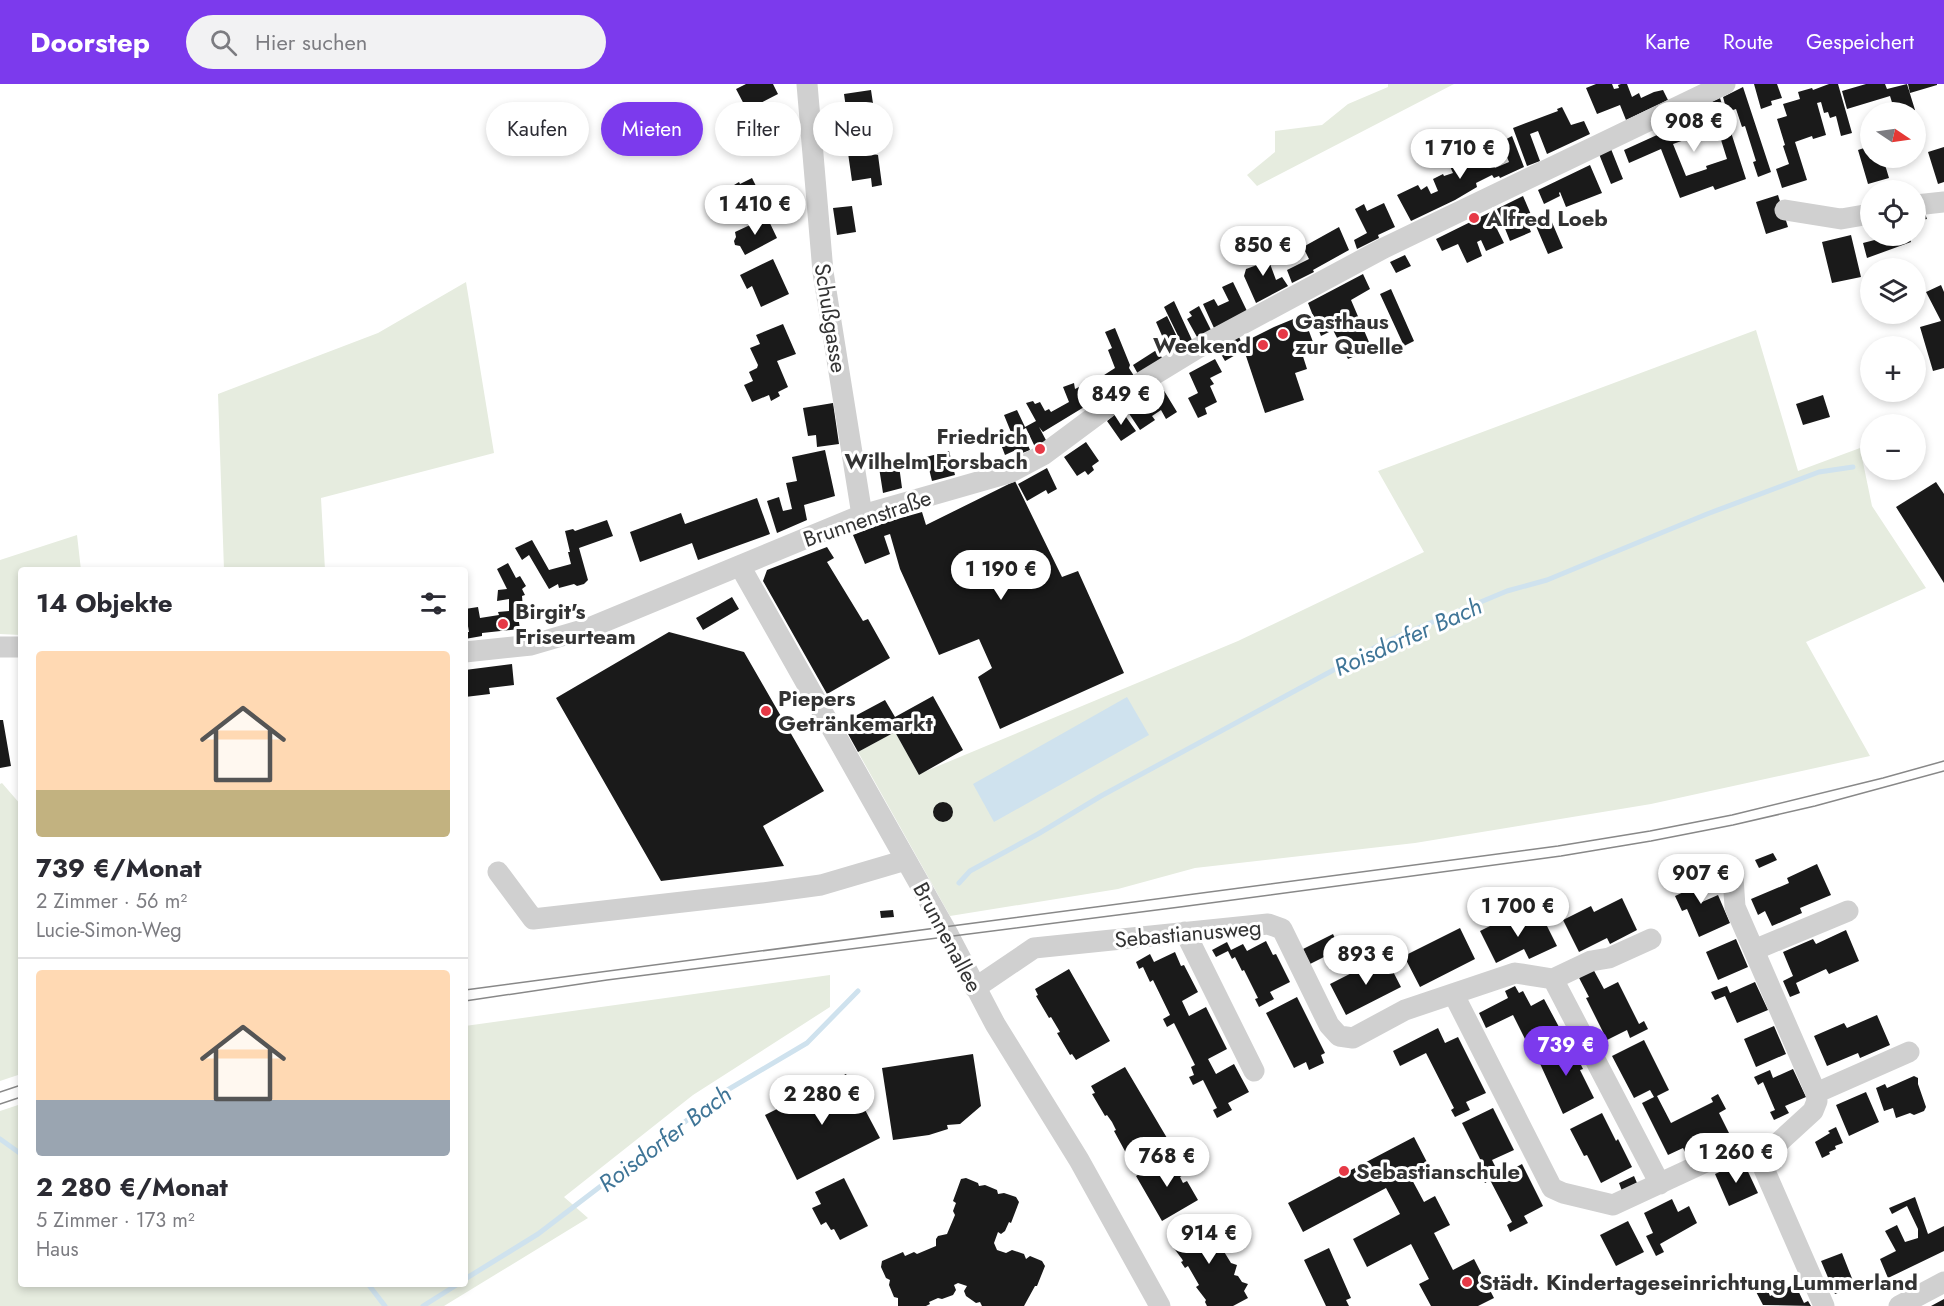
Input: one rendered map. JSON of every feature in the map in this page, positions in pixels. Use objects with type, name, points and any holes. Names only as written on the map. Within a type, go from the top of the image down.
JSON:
[{"type":"street","name":"Schußgasse","points":[[807,84],[823,272],[862,516]]},
{"type":"street","name":"Brunnenstraße","points":[[468,652],[531,645],[589,628],[862,516],[1009,473],[1043,455],[1137,385],[1206,343],[1384,248],[1725,84]]},
{"type":"street","points":[[1926,204],[1944,202]]},
{"type":"street","points":[[1785,210],[1841,219],[1860,216]]},
{"type":"street","name":"Brunnenallee","points":[[740,566],[955,946],[975,988],[1079,1160],[1160,1306]]},
{"type":"street","points":[[0,647],[18,647]]},
{"type":"street","points":[[498,872],[533,919],[762,894],[820,885],[906,860]]},
{"type":"street","points":[[1733,877],[1735,907],[1816,1093],[1817,1101],[1813,1111],[1766,1154],[1764,1169],[1824,1306]]},
{"type":"street","points":[[1754,950],[1848,911]]},
{"type":"street","name":"Sebastianusweg","points":[[975,988],[1034,948],[1268,924],[1282,929],[1329,1024],[1339,1036],[1353,1038],[1405,1010],[1515,973],[1553,979]]},
{"type":"street","points":[[1185,932],[1254,1071]]},
{"type":"street","points":[[1651,939],[1610,958],[1591,961],[1553,979],[1660,1184]]},
{"type":"street","points":[[1454,995],[1552,1188],[1563,1193],[1613,1205],[1738,1147],[1756,1147],[1766,1154]]},
{"type":"street","points":[[1816,1093],[1909,1052]]},
{"type":"street","points":[[1899,1306],[1944,1282]]},
{"type":"shaded area","points":[[1388,84],[1454,84],[1257,186],[1247,175],[1275,152],[1275,131],[1322,125],[1348,104],[1388,87]]},
{"type":"shaded area","points":[[466,282],[494,453],[321,498],[325,567],[224,567],[218,394],[378,333]]},
{"type":"shaded area","points":[[1756,330],[1798,471],[1860,448],[1860,480],[1867,480],[1872,506],[1926,588],[1806,642],[1870,756],[1651,804],[1415,843],[1195,868],[1118,889],[950,916],[858,752],[895,732],[919,774],[1238,641],[1424,552],[1378,471]]},
{"type":"shaded area","points":[[77,535],[81,567],[18,567],[18,635],[0,634],[0,560]]},
{"type":"shaded area","points":[[2,783],[18,802],[18,1075],[0,1081],[0,784]]},
{"type":"shaded area","points":[[830,975],[830,1007],[693,1095],[564,1197],[588,1218],[444,1306],[0,1306],[0,1111],[18,1105],[18,1287],[468,1287],[468,1026]]},
{"type":"water","points":[[1127,697],[1149,735],[994,822],[973,784]]},
{"type":"building","points":[[746,84],[773,84],[778,94],[762,102],[743,102],[736,89]]},
{"type":"building","points":[[1596,84],[1612,84],[1614,89],[1619,88],[1618,85],[1627,84],[1632,97],[1639,93],[1641,98],[1663,90],[1668,100],[1626,120],[1620,105],[1597,114],[1586,88]]},
{"type":"building","points":[[1754,84],[1777,84],[1782,98],[1771,101],[1772,105],[1761,109]]},
{"type":"building","points":[[1829,84],[1838,84],[1852,133],[1841,136],[1836,116],[1830,118],[1828,112],[1824,113],[1821,102],[1817,103],[1826,135],[1813,139],[1812,136],[1795,142],[1807,180],[1782,188],[1776,169],[1789,164],[1777,119],[1787,116],[1783,104],[1800,99],[1798,92],[1812,88],[1813,90]]},
{"type":"building","points":[[1866,84],[1885,84],[1887,89],[1907,84],[1913,102],[1892,102],[1890,96],[1870,102],[1860,102],[1860,105],[1847,109],[1842,91]]},
{"type":"building","points":[[1908,84],[1937,84],[1937,85],[1910,93]]},
{"type":"building","points":[[1743,87],[1771,172],[1758,177],[1753,162],[1756,161],[1745,126],[1742,127],[1736,109],[1727,112],[1723,97]]},
{"type":"building","points":[[871,90],[873,102],[845,102],[844,94]]},
{"type":"building","points":[[1720,98],[1746,179],[1715,190],[1713,186],[1680,198],[1661,149],[1629,163],[1624,150],[1657,135],[1654,129],[1687,114],[1694,130],[1689,132],[1690,138],[1673,144],[1686,176],[1727,159],[1716,124],[1711,126],[1705,105]]},
{"type":"building","points":[[1562,107],[1571,125],[1584,121],[1590,134],[1547,154],[1538,131],[1530,134],[1540,161],[1527,166],[1513,128],[1558,111],[1557,109]]},
{"type":"building","points":[[1512,136],[1524,167],[1500,178],[1499,176],[1494,178],[1492,175],[1476,183],[1477,187],[1455,200],[1411,221],[1397,195],[1418,185],[1421,190],[1427,186],[1431,194],[1438,191],[1433,179],[1443,174],[1444,176],[1453,173],[1448,162],[1475,151],[1473,147],[1482,142],[1495,168],[1509,162],[1501,142]]},
{"type":"building","points":[[1944,147],[1944,182],[1938,184],[1928,152]]},
{"type":"building","points":[[1611,149],[1623,179],[1611,184],[1599,154]]},
{"type":"building","points":[[848,156],[878,156],[882,185],[872,187],[871,178],[852,181]]},
{"type":"building","points":[[1590,165],[1602,193],[1566,207],[1560,192],[1560,196],[1544,204],[1538,190]]},
{"type":"building","points":[[1863,168],[1886,168],[1889,178],[1867,180]]},
{"type":"building","points":[[752,178],[763,200],[726,216],[722,207],[725,206],[719,194],[739,182],[740,184]]},
{"type":"building","points":[[1778,195],[1788,227],[1766,234],[1756,202]]},
{"type":"building","points":[[1523,196],[1532,217],[1526,220],[1531,232],[1510,241],[1504,226],[1497,229],[1504,243],[1486,251],[1481,240],[1477,242],[1482,256],[1467,263],[1458,244],[1442,251],[1436,239]]},
{"type":"building","points":[[1384,203],[1395,227],[1357,249],[1354,240],[1367,233],[1355,209],[1364,204],[1367,211]]},
{"type":"building","points":[[852,206],[856,232],[837,235],[833,208]]},
{"type":"building","points":[[1548,213],[1563,248],[1548,254],[1533,219]]},
{"type":"building","points":[[767,217],[777,238],[745,255],[740,246],[735,245],[735,232]]},
{"type":"building","points":[[1339,227],[1349,250],[1292,283],[1287,270],[1309,259],[1303,247]]},
{"type":"building","points":[[1851,235],[1860,277],[1832,283],[1822,242]]},
{"type":"building","points":[[1263,245],[1276,280],[1282,277],[1288,286],[1256,303],[1244,276],[1246,269],[1257,265],[1251,250]]},
{"type":"building","points":[[1864,246],[1900,246],[1867,258]]},
{"type":"building","points":[[1405,255],[1411,266],[1396,273],[1390,262]]},
{"type":"building","points":[[773,259],[789,294],[761,307],[752,286],[747,289],[740,275]]},
{"type":"building","points":[[1363,274],[1370,289],[1351,300],[1372,349],[1348,359],[1333,330],[1321,336],[1308,303]]},
{"type":"building","points":[[1233,282],[1247,311],[1214,328],[1203,304],[1214,299],[1218,306],[1229,301],[1222,287]]},
{"type":"building","points":[[1941,285],[1944,292],[1944,368],[1933,371],[1926,347],[1926,336],[1923,336],[1920,327],[1941,321],[1926,292]]},
{"type":"building","points":[[1391,289],[1414,341],[1404,346],[1380,294]]},
{"type":"building","points":[[1174,301],[1192,340],[1183,346],[1164,307]]},
{"type":"building","points":[[1199,306],[1211,330],[1197,337],[1187,319],[1192,316],[1189,312]]},
{"type":"building","points":[[1303,315],[1313,342],[1300,347],[1307,369],[1295,373],[1304,400],[1265,413],[1244,350],[1225,361],[1218,349],[1239,337],[1242,343]]},
{"type":"building","points":[[1167,316],[1180,343],[1160,354],[1162,358],[1138,374],[1133,365],[1158,349],[1154,342],[1163,338],[1156,322]]},
{"type":"building","points":[[783,324],[796,354],[777,361],[788,387],[778,392],[780,396],[771,401],[769,395],[752,402],[744,385],[753,381],[749,372],[758,365],[750,348],[760,344],[756,335]]},
{"type":"building","points":[[1115,328],[1134,376],[1110,390],[1101,377],[1115,368],[1108,350],[1112,348],[1105,332]]},
{"type":"building","points":[[1215,359],[1222,372],[1210,378],[1214,384],[1210,386],[1217,402],[1205,408],[1207,414],[1198,418],[1188,398],[1198,393],[1189,373]]},
{"type":"building","points":[[1074,383],[1075,389],[1079,387],[1081,395],[1087,391],[1094,401],[1043,432],[1039,427],[1047,442],[1035,447],[1026,428],[1022,430],[1030,450],[1020,454],[1018,449],[1005,455],[1000,442],[1013,437],[1004,415],[1017,410],[1025,427],[1036,421],[1026,403],[1040,402],[1045,411],[1049,409],[1051,412],[1069,402],[1063,387]]},
{"type":"building","points":[[1163,389],[1177,412],[1166,419],[1161,410],[1152,416],[1155,420],[1140,430],[1126,409],[1141,399],[1143,402]]},
{"type":"building","points":[[1823,395],[1830,417],[1803,425],[1796,404]]},
{"type":"building","points":[[833,403],[839,444],[817,447],[816,435],[808,436],[803,408]]},
{"type":"building","points":[[1121,410],[1136,431],[1121,441],[1107,421]]},
{"type":"building","points":[[1086,442],[1099,461],[1092,466],[1094,470],[1088,475],[1085,471],[1077,476],[1064,457]]},
{"type":"building","points":[[825,450],[835,496],[804,505],[807,520],[777,533],[767,501],[779,497],[783,511],[792,509],[786,483],[797,481],[792,457]]},
{"type":"building","points":[[949,451],[955,475],[932,481],[926,457]]},
{"type":"building","points":[[898,458],[902,488],[883,493],[878,461]]},
{"type":"building","points":[[1047,468],[1057,489],[1048,494],[1046,490],[1027,501],[1018,484]]},
{"type":"building","points":[[1015,481],[1062,577],[1078,571],[1124,673],[1000,729],[978,677],[992,668],[979,639],[939,655],[900,569],[890,534],[884,536],[890,554],[865,564],[853,535],[922,512],[926,525]]},
{"type":"building","points":[[1936,482],[1944,494],[1944,583],[1896,507]]},
{"type":"building","points":[[757,498],[770,534],[698,560],[692,543],[640,562],[630,532],[681,513],[685,524]]},
{"type":"building","points":[[607,520],[613,536],[579,548],[588,580],[584,584],[559,588],[558,584],[549,589],[529,555],[522,560],[515,548],[532,540],[549,570],[571,564],[565,531],[573,529],[575,531]]},
{"type":"building","points":[[827,547],[834,558],[827,562],[863,621],[868,619],[890,658],[827,694],[763,581],[767,570]]},
{"type":"building","points":[[508,563],[516,578],[520,576],[526,586],[522,589],[525,595],[522,596],[523,608],[517,609],[520,629],[482,633],[482,636],[468,638],[468,609],[478,607],[480,618],[509,611],[509,599],[497,601],[498,590],[507,589],[497,569]]},
{"type":"building","points":[[732,597],[739,609],[703,630],[696,618]]},
{"type":"building","points":[[669,632],[744,652],[824,791],[763,826],[784,866],[661,881],[556,698]]},
{"type":"building","points":[[512,664],[514,685],[489,688],[490,694],[468,697],[468,670]]},
{"type":"building","points":[[933,696],[963,750],[919,775],[895,732],[858,752],[842,723],[885,700],[895,717]]},
{"type":"building","points":[[0,720],[3,720],[11,766],[0,768]]},
{"type":"building","points":[[943,802],[950,805],[953,812],[950,819],[943,822],[936,819],[933,812],[936,805]]},
{"type":"building","points":[[1773,853],[1777,860],[1759,868],[1755,860]]},
{"type":"building","points":[[1817,864],[1831,895],[1800,908],[1802,913],[1772,926],[1765,911],[1758,915],[1751,899],[1789,883],[1787,878]]},
{"type":"building","points":[[1699,867],[1706,882],[1696,887],[1702,902],[1718,895],[1730,923],[1699,937],[1687,909],[1682,911],[1675,896],[1688,890],[1681,875]]},
{"type":"building","points":[[1622,898],[1637,930],[1610,944],[1607,938],[1579,952],[1563,920],[1591,906],[1594,912]]},
{"type":"building","points":[[893,910],[894,917],[881,918],[880,911]]},
{"type":"building","points":[[1541,914],[1557,946],[1529,959],[1524,949],[1496,963],[1480,931],[1508,917],[1513,928]]},
{"type":"building","points":[[1460,928],[1475,959],[1420,987],[1404,956]]},
{"type":"building","points":[[1846,930],[1859,961],[1829,974],[1826,969],[1796,983],[1800,993],[1790,997],[1783,981],[1793,976],[1783,952],[1813,939],[1816,944]]},
{"type":"building","points":[[1333,934],[1340,949],[1310,964],[1303,949]]},
{"type":"building","points":[[1736,939],[1748,967],[1718,980],[1706,952]]},
{"type":"building","points":[[1266,941],[1273,955],[1276,954],[1290,982],[1270,992],[1274,999],[1259,1007],[1255,999],[1258,998],[1235,957],[1232,959],[1228,951],[1216,957],[1212,950],[1227,942],[1231,950],[1243,944],[1247,951]]},
{"type":"building","points":[[1175,952],[1198,992],[1182,1001],[1189,1016],[1206,1007],[1227,1049],[1208,1059],[1216,1074],[1234,1064],[1249,1092],[1228,1103],[1232,1110],[1217,1118],[1213,1110],[1217,1108],[1203,1080],[1193,1085],[1189,1077],[1194,1075],[1191,1067],[1195,1065],[1174,1023],[1167,1027],[1163,1019],[1170,1015],[1153,980],[1150,982],[1143,967],[1139,969],[1136,962],[1150,954],[1154,962]]},
{"type":"building","points":[[1385,956],[1401,987],[1346,1015],[1330,984]]},
{"type":"building","points":[[1592,967],[1604,989],[1618,982],[1639,1024],[1644,1021],[1648,1029],[1630,1038],[1627,1030],[1607,1040],[1577,974]]},
{"type":"building","points":[[1069,969],[1110,1041],[1076,1060],[1072,1054],[1070,1055],[1057,1033],[1060,1032],[1036,996],[1038,995],[1035,989]]},
{"type":"building","points":[[1755,982],[1768,1010],[1737,1023],[1725,996],[1715,1000],[1711,992],[1727,986],[1730,993]]},
{"type":"building","points":[[1515,986],[1519,993],[1523,991],[1531,1006],[1544,999],[1559,1027],[1527,1043],[1513,1015],[1486,1028],[1479,1013],[1508,998],[1505,991]]},
{"type":"building","points":[[1297,997],[1325,1053],[1321,1055],[1324,1063],[1309,1070],[1306,1062],[1294,1068],[1266,1013]]},
{"type":"building","points":[[1877,1015],[1890,1045],[1860,1058],[1858,1053],[1827,1066],[1814,1036],[1844,1023],[1847,1028]]},
{"type":"building","points":[[1774,1026],[1786,1054],[1756,1067],[1744,1039]]},
{"type":"building","points":[[1438,1028],[1445,1043],[1458,1037],[1486,1093],[1466,1102],[1470,1110],[1455,1117],[1451,1110],[1454,1108],[1426,1053],[1400,1066],[1393,1051]]},
{"type":"building","points":[[1644,1040],[1669,1090],[1657,1096],[1671,1123],[1713,1102],[1711,1098],[1718,1094],[1726,1109],[1719,1113],[1729,1133],[1686,1154],[1683,1148],[1668,1155],[1642,1103],[1654,1097],[1650,1090],[1634,1098],[1612,1056]]},
{"type":"building","points":[[1569,1041],[1594,1098],[1563,1114],[1537,1057]]},
{"type":"building","points":[[973,1054],[981,1106],[960,1124],[947,1125],[948,1129],[929,1135],[893,1140],[882,1068]]},
{"type":"building","points":[[1125,1067],[1167,1138],[1132,1158],[1129,1152],[1126,1153],[1114,1131],[1116,1130],[1112,1122],[1107,1115],[1105,1116],[1092,1094],[1095,1093],[1091,1086]]},
{"type":"building","points":[[1793,1069],[1806,1097],[1785,1106],[1789,1113],[1774,1120],[1770,1112],[1775,1110],[1763,1082],[1758,1085],[1754,1077],[1770,1070],[1773,1078]]},
{"type":"building","points":[[846,1074],[880,1138],[797,1180],[765,1115],[797,1099],[795,1095],[812,1086],[814,1090]]},
{"type":"building","points":[[1914,1076],[1918,1078],[1926,1107],[1924,1111],[1896,1118],[1893,1108],[1884,1111],[1876,1088],[1885,1084],[1887,1088]]},
{"type":"building","points":[[1866,1092],[1879,1122],[1849,1136],[1836,1105]]},
{"type":"building","points":[[1493,1108],[1514,1150],[1492,1160],[1500,1176],[1522,1164],[1543,1206],[1524,1216],[1528,1223],[1510,1232],[1507,1225],[1512,1222],[1490,1180],[1485,1183],[1478,1168],[1483,1165],[1462,1123]]},
{"type":"building","points":[[1602,1113],[1632,1167],[1601,1183],[1570,1129]]},
{"type":"building","points":[[1836,1127],[1843,1143],[1835,1146],[1836,1149],[1822,1158],[1815,1142]]},
{"type":"building","points":[[1414,1137],[1429,1166],[1410,1176],[1424,1202],[1435,1196],[1450,1225],[1434,1233],[1453,1270],[1474,1259],[1494,1298],[1478,1306],[1431,1306],[1419,1284],[1429,1279],[1411,1244],[1367,1267],[1353,1239],[1400,1214],[1386,1188],[1303,1232],[1288,1203]]},
{"type":"building","points":[[1171,1155],[1183,1175],[1180,1177],[1183,1183],[1187,1181],[1198,1200],[1162,1221],[1136,1176]]},
{"type":"building","points":[[1743,1161],[1758,1193],[1729,1206],[1715,1174]]},
{"type":"building","points":[[1634,1176],[1637,1183],[1622,1191],[1619,1183]]},
{"type":"building","points":[[844,1178],[868,1226],[840,1240],[834,1229],[831,1230],[826,1222],[821,1225],[812,1208],[821,1204],[815,1192]]},
{"type":"building","points":[[966,1178],[978,1183],[979,1186],[985,1185],[997,1190],[998,1194],[1004,1193],[1016,1197],[1019,1202],[1011,1223],[1009,1222],[1001,1234],[998,1232],[994,1243],[997,1250],[1006,1253],[1012,1250],[1024,1254],[1026,1259],[1030,1256],[1042,1261],[1045,1266],[1037,1286],[1024,1306],[982,1306],[980,1302],[976,1303],[966,1296],[964,1291],[967,1286],[958,1283],[954,1285],[956,1290],[953,1295],[938,1298],[926,1306],[898,1306],[898,1298],[894,1297],[889,1285],[890,1280],[886,1278],[881,1267],[882,1261],[903,1252],[905,1256],[914,1252],[917,1254],[936,1246],[938,1236],[947,1234],[955,1215],[953,1211],[956,1203],[953,1201],[961,1179]]},
{"type":"building","points":[[1915,1197],[1928,1234],[1944,1226],[1944,1251],[1888,1278],[1880,1259],[1896,1251],[1885,1231],[1897,1225],[1905,1242],[1918,1238],[1918,1229],[1907,1206],[1892,1214],[1889,1208]]},
{"type":"building","points":[[1672,1199],[1678,1212],[1689,1206],[1697,1223],[1660,1244],[1664,1252],[1656,1256],[1646,1236],[1653,1233],[1644,1213]]},
{"type":"building","points":[[1202,1218],[1206,1225],[1214,1225],[1212,1231],[1216,1237],[1215,1241],[1225,1244],[1223,1250],[1231,1263],[1237,1265],[1234,1275],[1248,1284],[1244,1291],[1248,1298],[1233,1306],[1207,1306],[1206,1300],[1196,1287],[1199,1285],[1188,1266],[1185,1268],[1181,1262],[1183,1261],[1169,1237]]},
{"type":"building","points":[[1628,1221],[1644,1252],[1616,1266],[1600,1235]]},
{"type":"building","points":[[1329,1248],[1351,1298],[1346,1300],[1349,1306],[1326,1306],[1304,1260]]},
{"type":"building","points":[[1842,1253],[1855,1286],[1835,1294],[1821,1261]]},
{"type":"building","points":[[1764,1281],[1770,1296],[1795,1284],[1804,1303],[1808,1301],[1811,1306],[1763,1305],[1753,1286]]},
{"type":"building","points":[[1944,1299],[1944,1306],[1931,1306]]},
{"type":"waterway","name":"Roisdorfer Bach","points":[[959,883],[970,871],[1101,796],[1387,641],[1507,591],[1547,580],[1707,514],[1819,472],[1853,467]]},
{"type":"waterway","name":"Roisdorfer Bach","points":[[468,1277],[538,1234],[724,1092],[807,1043],[858,991]]},
{"type":"waterway","points":[[0,1139],[18,1152]]},
{"type":"waterway","name":"Roisdorfer Bach","points":[[370,1287],[385,1306]]},
{"type":"waterway","name":"Roisdorfer Bach","points":[[423,1306],[453,1287]]},
{"type":"tram line","points":[[468,990],[1558,846],[1732,815],[1944,761]]},
{"type":"tram line","points":[[468,1001],[607,980],[1561,856],[1733,825],[1815,806],[1944,771]]},
{"type":"tram line","points":[[0,1092],[18,1086]]},
{"type":"tram line","points":[[0,1104],[18,1098]]},
{"type":"place","name":"Alfred Loeb","points":[[1474,218]]},
{"type":"place","name":"Gasthaus zur Quelle","points":[[1283,334]]},
{"type":"place","name":"Weekend","points":[[1263,345]]},
{"type":"place","name":"Friedrich Wilhelm Forsbach","points":[[1040,449]]},
{"type":"place","name":"Birgit's Friseurteam","points":[[503,624]]},
{"type":"place","name":"Piepers Getränkemarkt","points":[[766,711]]},
{"type":"place","name":"Sebastianschule","points":[[1344,1171]]},
{"type":"place","name":"Städt. Kindertageseinrichtung Lummerland","points":[[1467,1282]]}]
